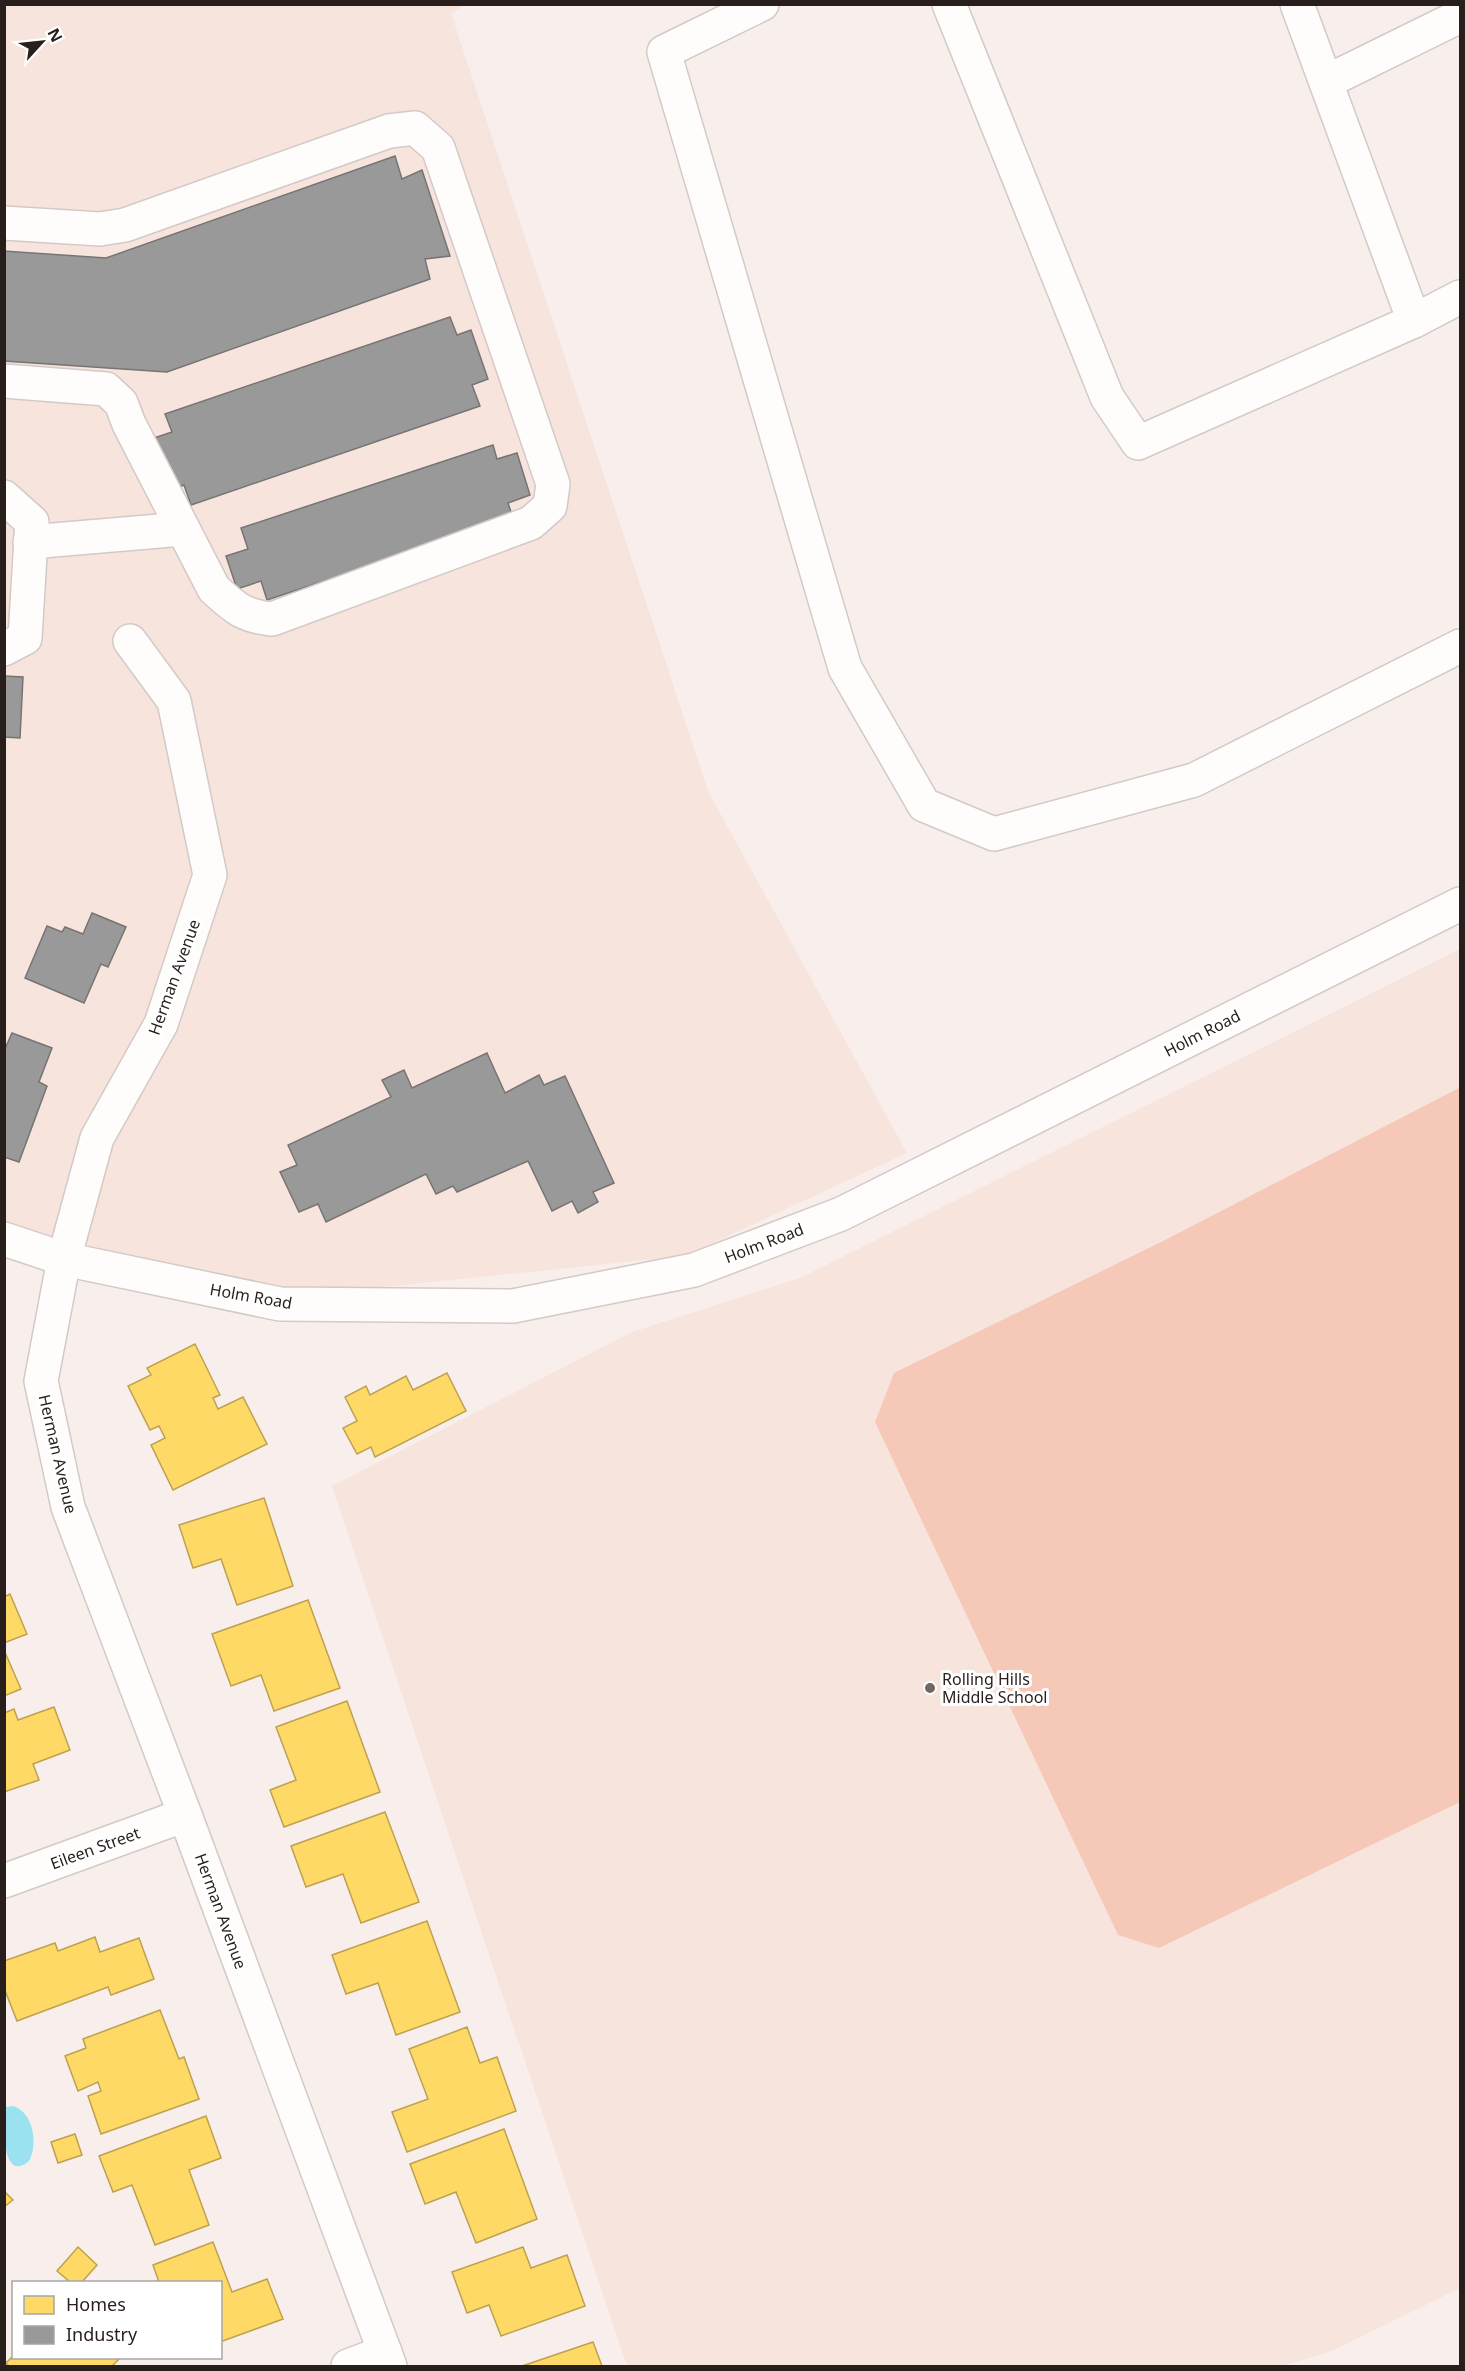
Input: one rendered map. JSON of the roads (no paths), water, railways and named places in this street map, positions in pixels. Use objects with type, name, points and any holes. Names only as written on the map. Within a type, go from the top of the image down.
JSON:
[{"type":"street","points":[[762,4],[664,52],[845,668],[924,806],[994,834],[1194,780],[1461,646]]},
{"type":"street","points":[[949,4],[1107,397],[1138,443],[1414,321],[1461,297]]},
{"type":"street","points":[[1297,4],[1414,321]]},
{"type":"street","points":[[1326,82],[1461,16]]},
{"type":"street","points":[[4,223],[100,229],[125,225],[389,131],[415,128],[438,148],[553,484],[550,506],[531,523],[272,619],[250,617],[214,589],[129,424],[121,403],[106,389],[4,381]]},
{"type":"street","points":[[4,496],[32,522],[25,638],[4,649]]},
{"type":"street","points":[[30,542],[183,529]]},
{"type":"street","name":"Herman Avenue","points":[[130,640],[174,701],[210,875],[161,1024],[97,1138],[64,1258],[41,1381],[68,1507],[387,2359]]},
{"type":"street","name":"Holm Road","points":[[4,1239],[64,1258],[280,1304],[513,1306],[694,1270],[841,1214],[1461,904]]},
{"type":"street","name":"Eileen Street","points":[[4,1881],[185,1815]]},
{"type":"street","points":[[348,2367],[387,2359]]},
{"type":"water","points":[[13,2106],[26,2115],[33,2138],[29,2161],[20,2166],[13,2165],[8,2158],[6,2148],[5,2107]]},
{"type":"place","name":"Rolling Hills Middle School","points":[[930,1688]]}]
